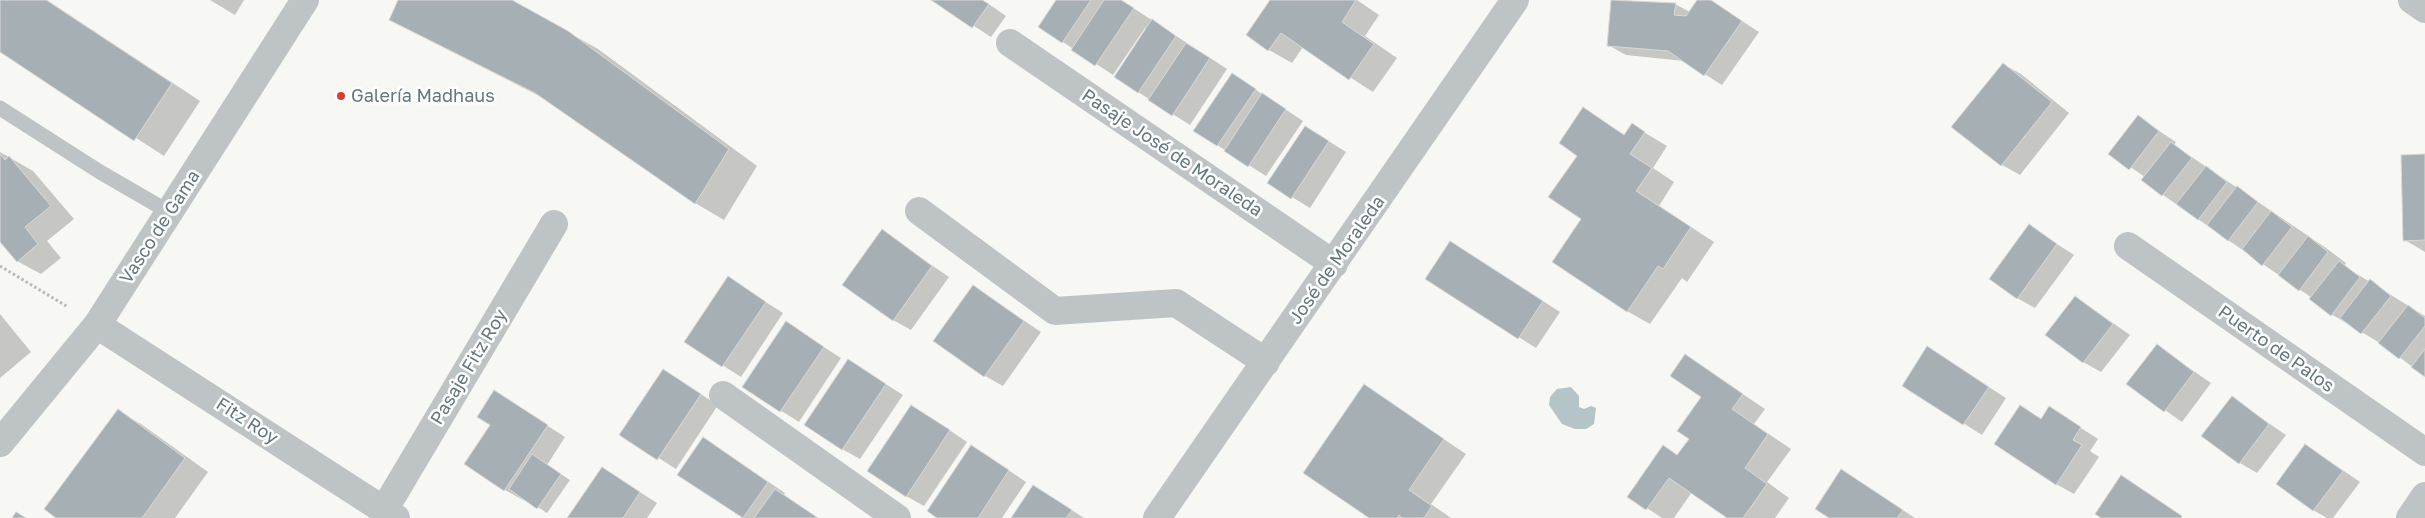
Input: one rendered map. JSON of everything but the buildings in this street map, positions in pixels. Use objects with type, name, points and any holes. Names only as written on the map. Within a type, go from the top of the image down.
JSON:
[{"type":"street","name":"Vasco de Gama","points":[[0,443],[97,325],[306,0]]},
{"type":"street","name":"José de Moraleda","points":[[1157,518],[1515,0]]},
{"type":"street","points":[[2412,0],[2425,9]]},
{"type":"street","name":"Pasaje José de Moraleda","points":[[1010,42],[1334,264]]},
{"type":"street","points":[[919,211],[1055,311],[1176,303],[1266,362]]},
{"type":"street","name":"Pasaje Fitz Roy","points":[[390,514],[554,224]]},
{"type":"street","name":"Puerto de Palos","points":[[2128,246],[2425,452]]},
{"type":"street","name":"Fitz Roy","points":[[97,325],[390,514]]},
{"type":"street","points":[[723,395],[897,518]]},
{"type":"street","points":[[2410,518],[2425,496]]},
{"type":"lane","points":[[0,108],[100,172],[169,212]]},
{"type":"path","points":[[0,266],[97,325]]},
{"type":"shaded area","points":[[1571,387],[1579,396],[1579,407],[1584,409],[1591,406],[1596,408],[1594,424],[1586,429],[1575,429],[1562,424],[1549,405],[1550,397],[1557,389]]},
{"type":"place","name":"Galería Madhaus","points":[[341,96]]}]
